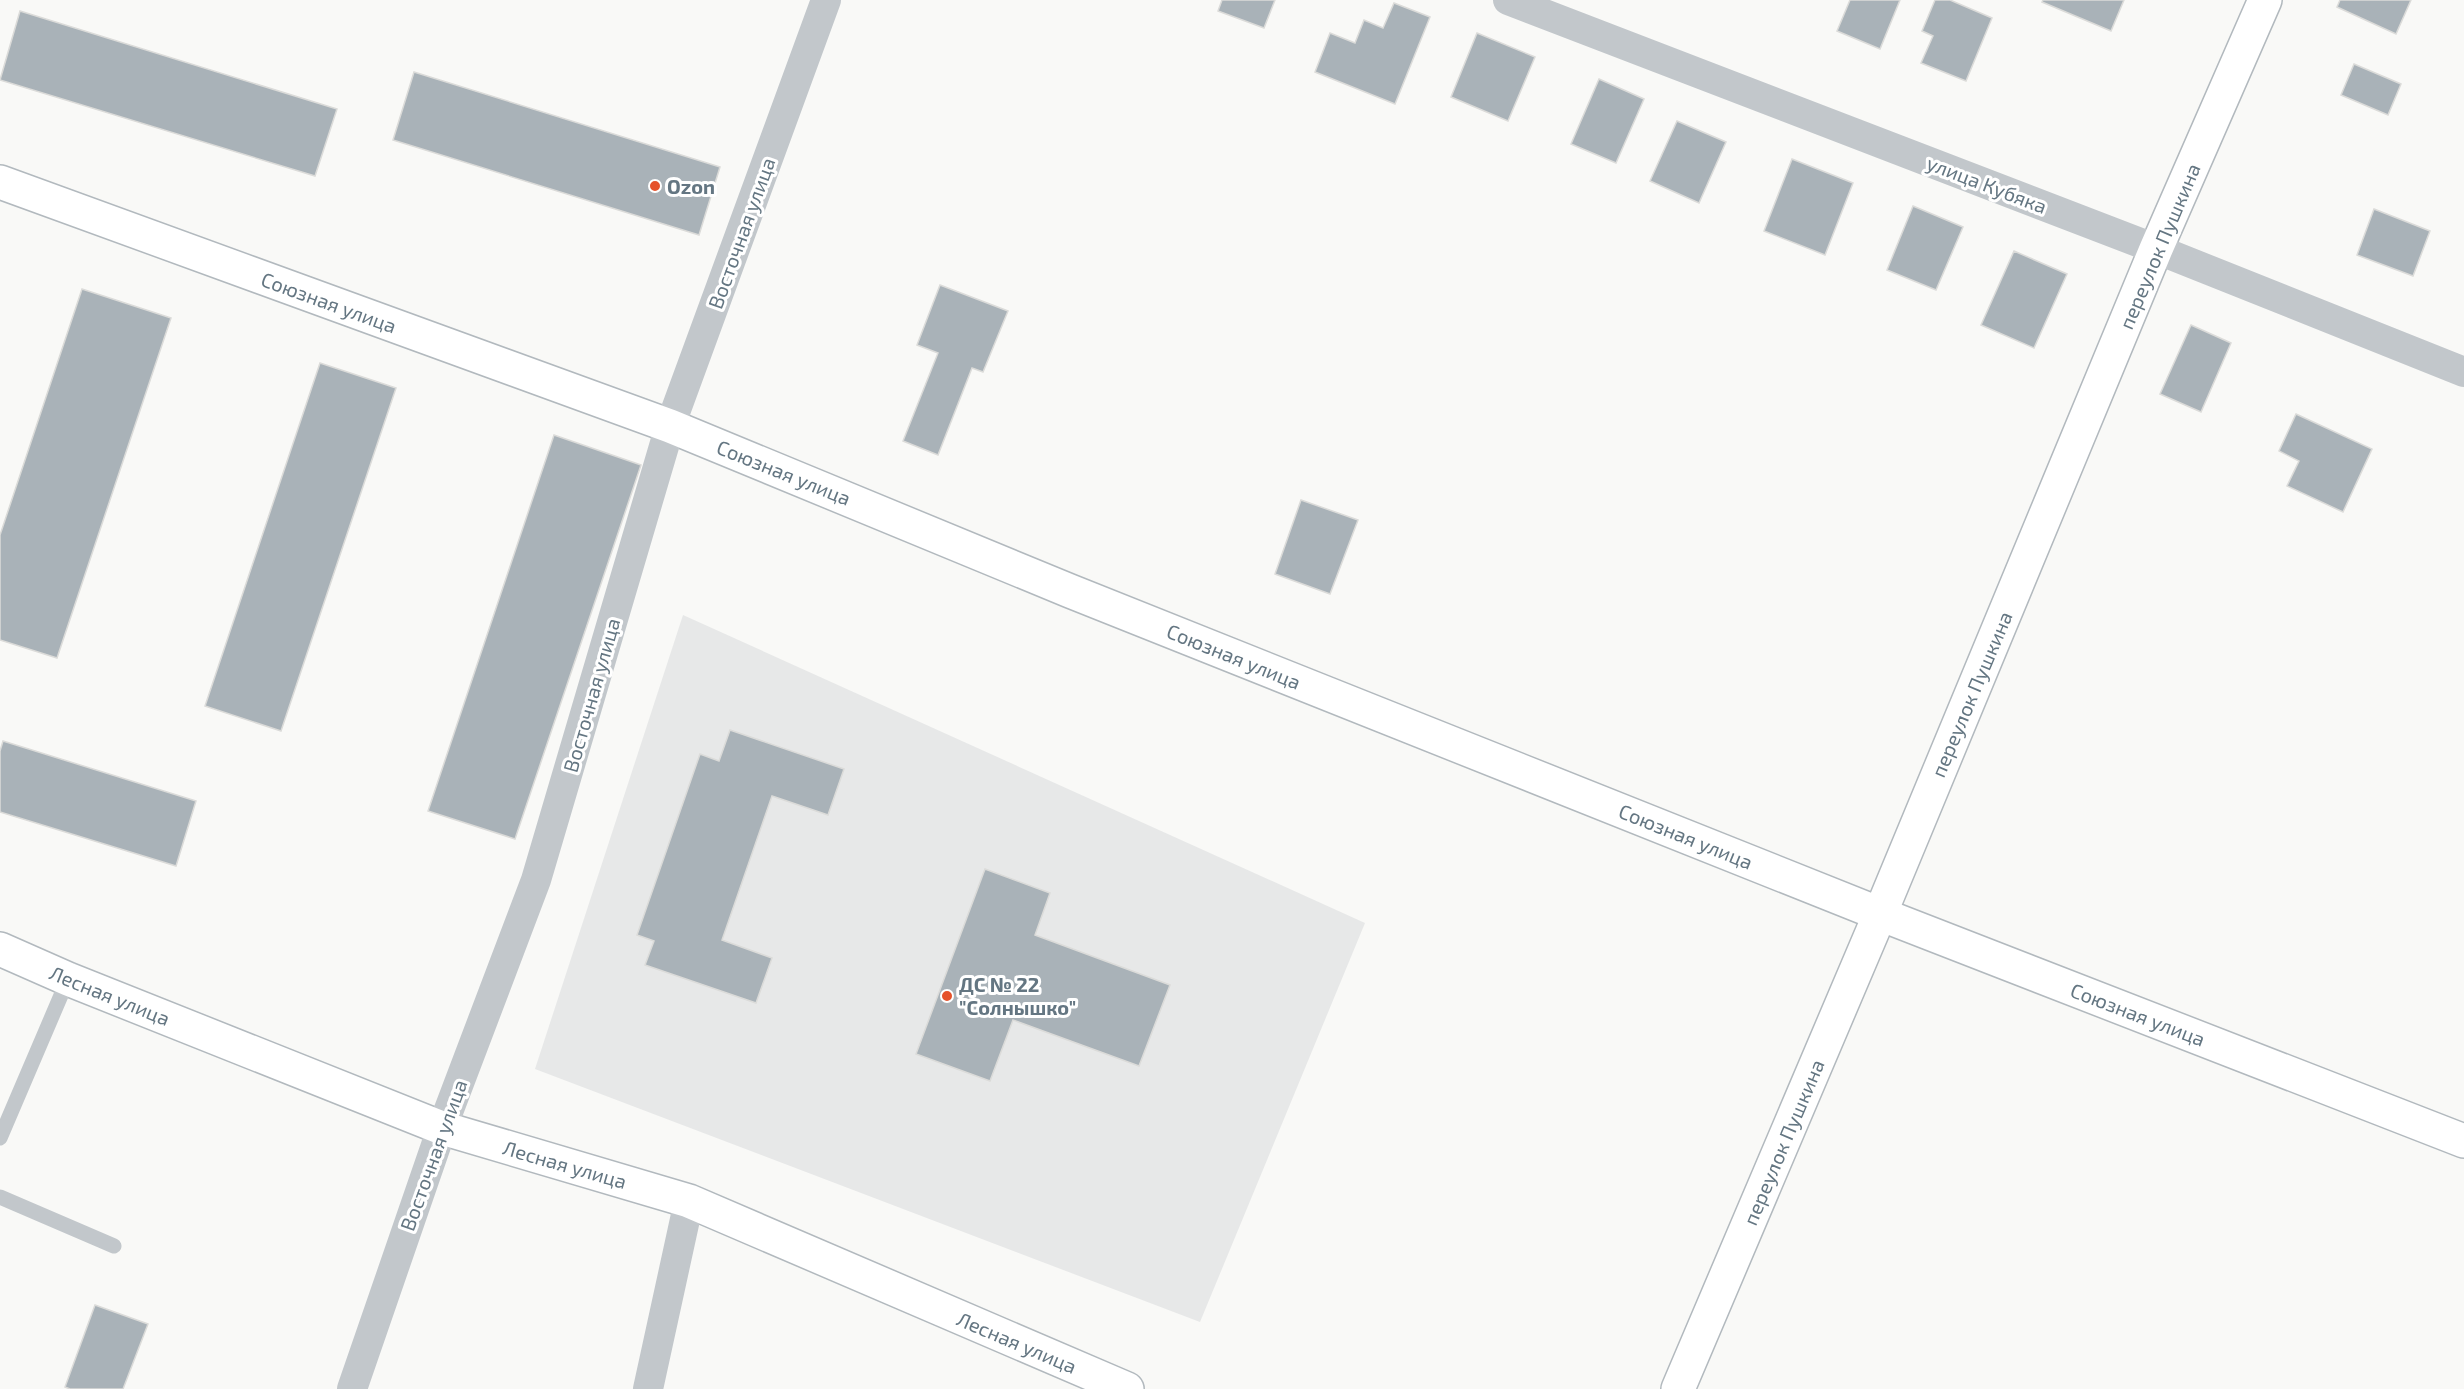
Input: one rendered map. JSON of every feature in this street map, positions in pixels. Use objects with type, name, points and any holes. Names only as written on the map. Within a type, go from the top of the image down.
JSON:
[{"type":"street","name":"Восточная улица","points":[[351,1389],[442,1128],[536,880],[670,426],[826,0]]},
{"type":"street","name":"улица Кубяка","points":[[1508,0],[2156,249],[2464,372]]},
{"type":"street","name":"переулок Пушкина","points":[[1678,1389],[1880,914],[2156,249],[2265,0]]},
{"type":"street","name":"Союзная улица","points":[[0,182],[670,426],[1082,595],[1880,914],[2464,1141]]},
{"type":"street","name":"Лесная улица","points":[[0,949],[68,979],[442,1128],[689,1201],[1127,1389]]},
{"type":"street","points":[[648,1389],[689,1201]]},
{"type":"lane","points":[[0,1138],[68,979]]},
{"type":"lane","points":[[0,1197],[114,1246]]},
{"type":"shaded area","name":"ДС № 22 \"Солнышко\"","points":[[683,615],[1365,923],[1200,1322],[535,1069]]},
{"type":"building","points":[[1222,0],[1275,0],[1264,28],[1218,11]]},
{"type":"building","points":[[1850,0],[1900,0],[1880,49],[1837,31]]},
{"type":"building","points":[[1935,0],[1950,0],[1992,18],[1966,81],[1921,63],[1933,36],[1922,31]]},
{"type":"building","points":[[2043,0],[2124,0],[2111,31],[2042,2]]},
{"type":"building","points":[[2340,0],[2411,0],[2396,34],[2337,7]]},
{"type":"building","points":[[1394,3],[1430,17],[1395,104],[1315,72],[1330,33],[1355,43],[1364,20],[1383,28]]},
{"type":"building","points":[[20,11],[337,109],[315,176],[0,80]]},
{"type":"building","points":[[1477,33],[1535,57],[1508,121],[1451,97]]},
{"type":"building","points":[[2354,64],[2401,84],[2388,115],[2341,95]]},
{"type":"building","points":[[414,72],[720,167],[699,235],[393,140]]},
{"type":"building","points":[[1599,79],[1644,99],[1616,163],[1571,144]]},
{"type":"building","points":[[1677,121],[1726,142],[1699,203],[1650,181]]},
{"type":"building","points":[[1792,159],[1853,183],[1825,255],[1764,231]]},
{"type":"building","points":[[1913,206],[1963,227],[1936,290],[1887,270]]},
{"type":"building","points":[[2374,209],[2430,231],[2413,276],[2357,255]]},
{"type":"building","points":[[2014,251],[2067,274],[2034,348],[1981,325]]},
{"type":"building","points":[[940,285],[1008,311],[983,372],[972,368],[938,455],[903,441],[938,353],[917,345]]},
{"type":"building","points":[[82,289],[171,318],[57,658],[0,640],[0,535]]},
{"type":"building","points":[[2191,325],[2231,343],[2201,412],[2160,394]]},
{"type":"building","points":[[320,363],[396,388],[281,731],[205,706]]},
{"type":"building","points":[[2296,414],[2372,449],[2343,512],[2287,486],[2299,461],[2279,451]]},
{"type":"building","points":[[554,435],[641,465],[515,839],[428,811]]},
{"type":"building","points":[[1301,500],[1358,520],[1330,594],[1275,574]]},
{"type":"building","points":[[730,730],[844,769],[828,815],[772,796],[722,940],[772,958],[756,1003],[645,965],[654,941],[637,935],[700,754],[719,761]]},
{"type":"building","points":[[3,741],[196,801],[176,866],[0,812],[0,751]]},
{"type":"building","points":[[985,869],[1050,893],[1035,935],[1170,985],[1139,1066],[1013,1020],[990,1081],[916,1054]]},
{"type":"building","points":[[95,1305],[148,1324],[123,1389],[70,1389],[65,1387]]},
{"type":"place","name":"Ozon","points":[[655,186]]},
{"type":"place","name":"ДС № 22 \"Солнышко\"","points":[[947,996]]}]
